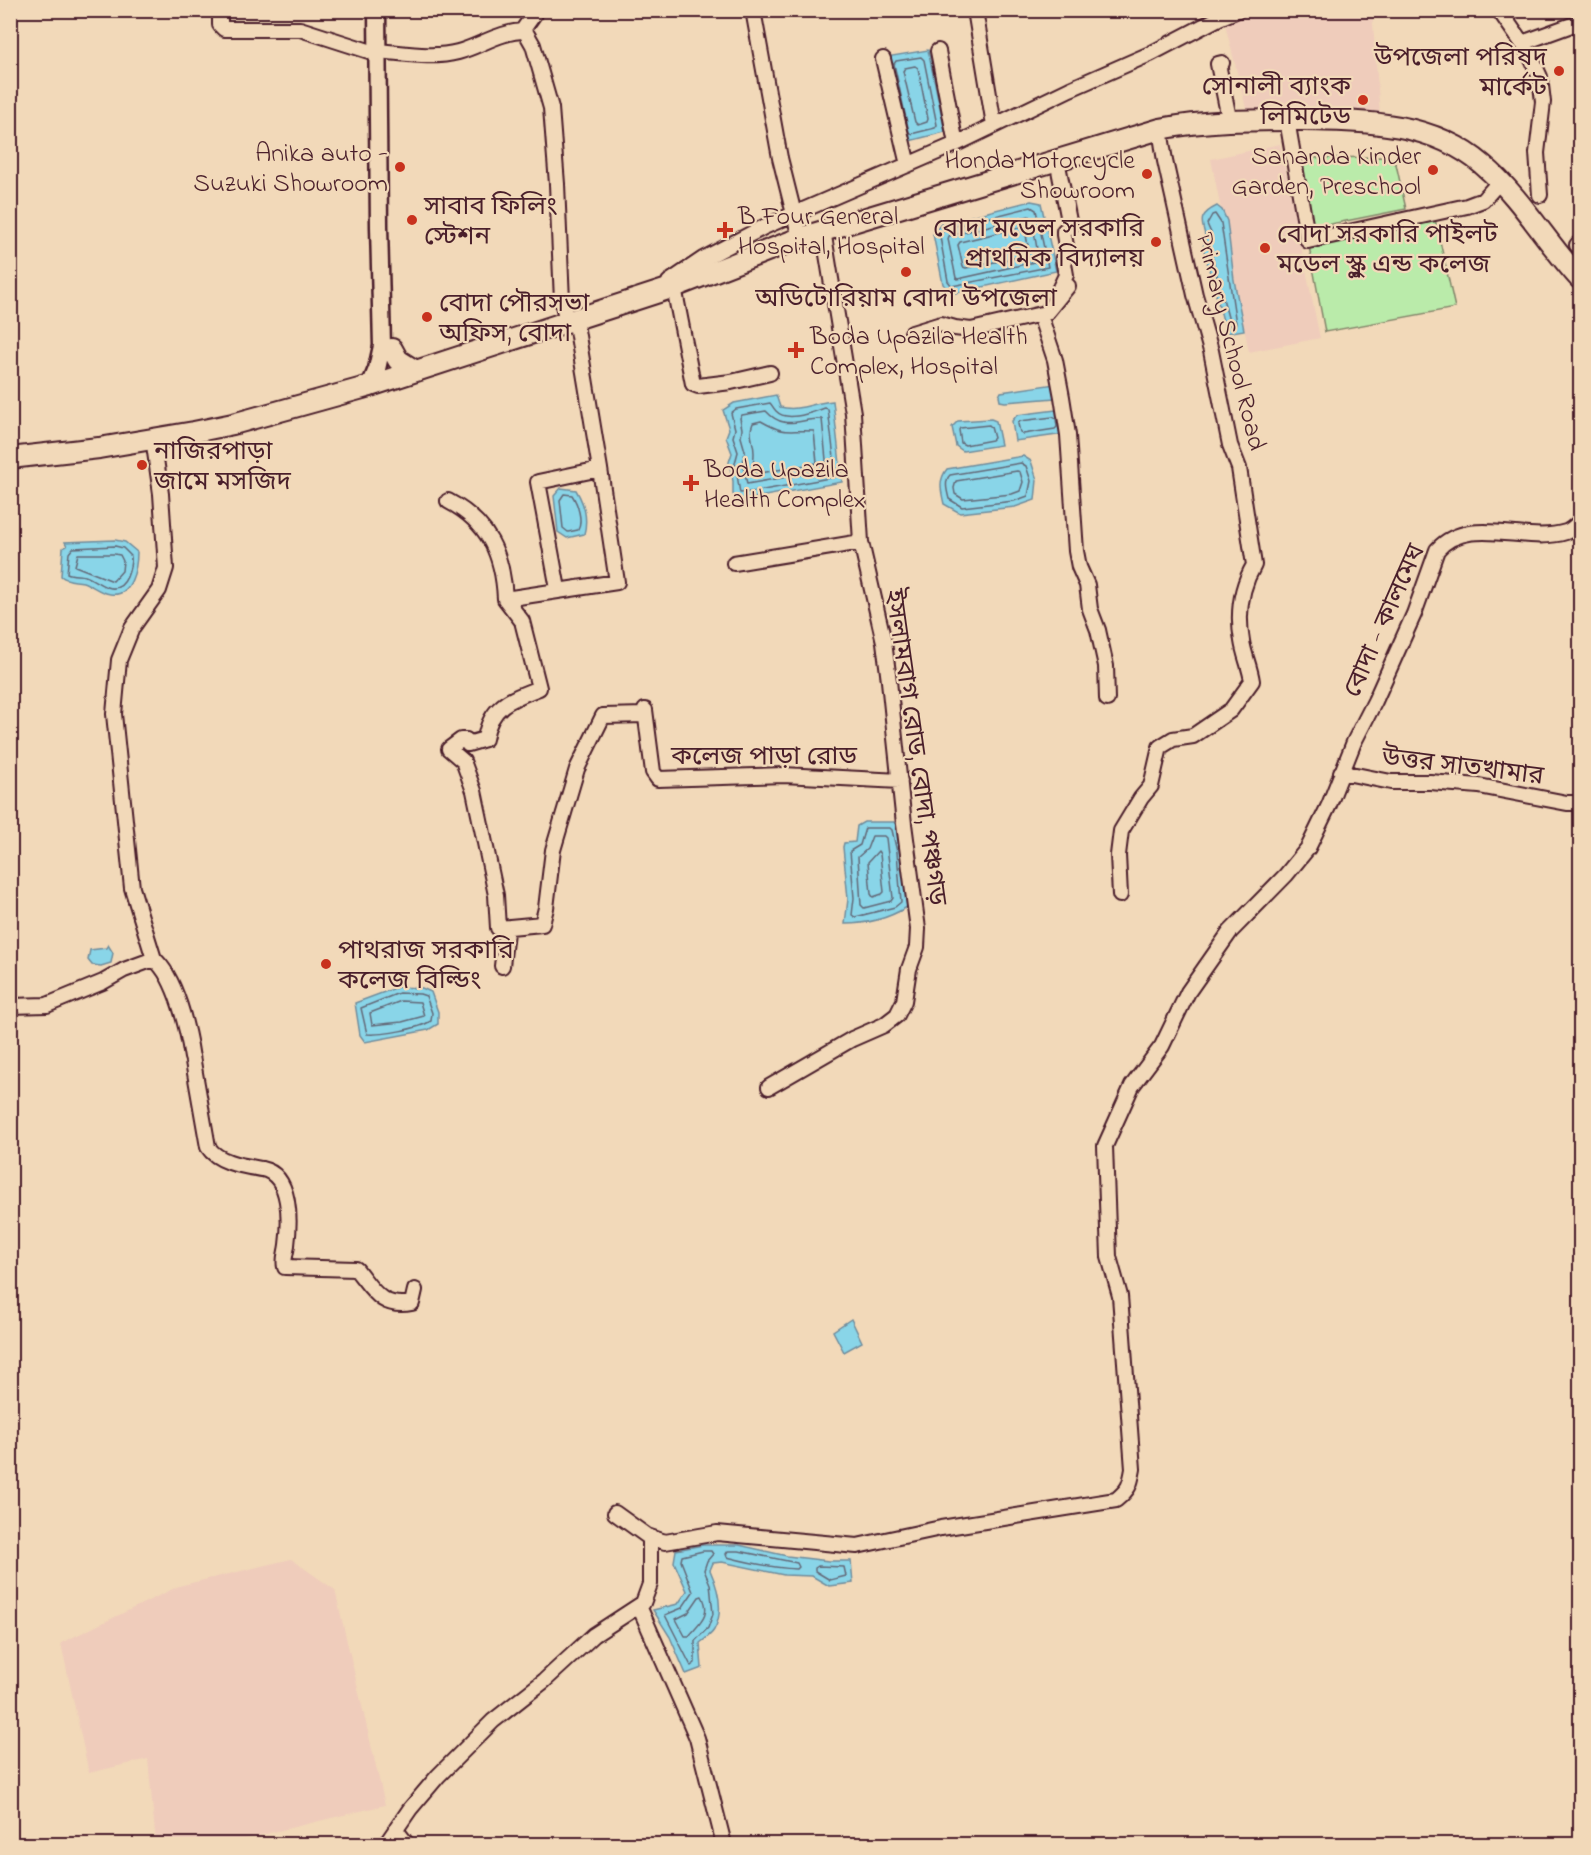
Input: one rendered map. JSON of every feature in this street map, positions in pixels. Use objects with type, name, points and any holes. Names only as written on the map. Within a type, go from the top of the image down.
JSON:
[{"type":"highway","points":[[10,458],[99,448],[194,432],[232,424],[370,386],[391,377],[674,287],[823,230],[1160,129],[1196,122],[1245,119],[1352,121],[1403,127],[1424,133],[1464,150],[1500,181],[1581,279]]},
{"type":"highway","points":[[392,349],[398,360],[414,370]]},
{"type":"main road","points":[[370,386],[377,369],[382,346],[377,10]]},
{"type":"main road","points":[[381,314],[392,349],[394,363],[391,377]]},
{"type":"street","points":[[220,10],[220,25],[224,29],[300,28],[378,53],[436,56],[459,52],[515,31],[525,31],[533,45],[551,108],[562,301],[571,320],[600,469],[617,582],[505,598]]},
{"type":"street","points":[[522,31],[537,10]]},
{"type":"street","points":[[753,10],[780,158],[800,238]]},
{"type":"street","points":[[975,10],[994,125]]},
{"type":"street","points":[[652,294],[703,260],[764,227],[956,144],[1070,89],[1150,54],[1238,10]]},
{"type":"street","points":[[1499,10],[1522,43],[1540,77],[1544,102],[1537,153],[1540,195]]},
{"type":"street","points":[[1522,43],[1581,22]]},
{"type":"street","points":[[938,51],[956,144]]},
{"type":"street","points":[[883,59],[908,165]]},
{"type":"street","points":[[1222,63],[1218,64],[1229,118]]},
{"type":"street","points":[[1287,120],[1308,241],[1467,206],[1483,200],[1500,181]]},
{"type":"street","name":"Primary School Road","points":[[1119,895],[1118,855],[1121,831],[1151,786],[1160,747],[1173,739],[1193,736],[1231,710],[1252,681],[1242,642],[1239,602],[1246,579],[1254,565],[1239,468],[1230,445],[1211,351],[1195,295],[1160,129]]},
{"type":"street","points":[[1055,304],[1056,295],[1066,275],[1063,258],[1067,251],[1064,231],[1070,226],[1057,160]]},
{"type":"street","name":"ইসলামবাগ রোড, বোদা, পঞ্চগড়","points":[[769,1087],[852,1039],[884,1025],[897,1015],[904,1001],[909,969],[917,946],[918,928],[884,642],[861,542],[853,413],[823,230]]},
{"type":"street","points":[[912,333],[941,324],[971,330],[1040,315],[1046,313],[1055,304],[1068,286]]},
{"type":"street","points":[[674,287],[693,384],[698,386],[731,382],[770,373]]},
{"type":"street","points":[[1040,315],[1055,360],[1062,397],[1068,435],[1076,551],[1079,567],[1087,585],[1090,609],[1098,630],[1106,666],[1107,699]]},
{"type":"street","points":[[153,438],[161,494],[166,568],[159,590],[132,628],[119,660],[114,714],[132,888],[154,959],[163,966],[187,1024],[208,1147],[212,1153],[236,1164],[268,1170],[278,1180],[286,1196],[287,1247],[283,1260],[285,1268],[356,1269],[381,1300],[390,1304],[412,1303],[415,1290]]},
{"type":"street","points":[[558,590],[538,482],[600,469]]},
{"type":"street","points":[[448,501],[468,512],[485,532],[501,565],[505,598],[522,621],[539,688],[520,695],[501,706],[490,717],[485,740],[468,744],[466,740],[460,740],[449,749],[463,761],[474,790],[506,932],[502,966]]},
{"type":"street","name":"বোদা - কালমেঘ","points":[[650,1537],[665,1542],[717,1533],[856,1546],[951,1526],[1116,1500],[1125,1492],[1130,1485],[1132,1469],[1120,1296],[1109,1257],[1105,1146],[1132,1086],[1162,1046],[1188,992],[1230,932],[1286,875],[1308,848],[1414,614],[1437,550],[1444,542],[1455,537],[1486,531],[1551,535],[1569,532],[1581,521]]},
{"type":"street","points":[[734,563],[861,542]]},
{"type":"street","name":"কলেজ পাড়া রোড","points":[[504,928],[542,924],[553,850],[577,769],[603,716],[645,713],[653,772],[658,779],[783,775],[900,780]]},
{"type":"street","name":"উত্তর সাতখামার","points":[[1341,772],[1391,782],[1479,786],[1581,803]]},
{"type":"street","points":[[10,1006],[47,1005],[154,959]]},
{"type":"street","points":[[386,1845],[410,1809],[438,1776],[493,1721],[544,1682],[594,1635],[643,1603],[650,1584],[650,1537],[615,1513]]},
{"type":"street","points":[[639,1606],[697,1738],[724,1845]]},
{"type":"street","points":[[396,1830],[407,1845]]},
{"type":"shaded area","points":[[1227,10],[1372,11],[1380,115],[1248,116],[1222,12]]},
{"type":"shaded area","name":"বোদা সরকারি পাইলট মডেল স্কুল এন্ড কলেজ","points":[[1280,144],[1320,338],[1249,352],[1211,159]]},
{"type":"shaded area","points":[[291,1559],[335,1590],[385,1805],[224,1844],[156,1844],[148,1759],[89,1773],[61,1643],[179,1586]]},
{"type":"green space","points":[[1385,157],[1396,164],[1406,209],[1311,228],[1299,167],[1310,158]]},
{"type":"green space","points":[[1435,219],[1455,308],[1325,332],[1309,246]]},
{"type":"water","points":[[928,50],[945,132],[905,142],[886,57]]},
{"type":"water","points":[[1031,201],[1041,203],[1056,271],[951,294],[943,284],[933,234],[941,224]]},
{"type":"water","points":[[1217,206],[1222,210],[1227,221],[1234,280],[1244,330],[1227,333],[1203,247],[1205,235],[1202,220],[1208,211]]},
{"type":"water","points":[[1055,384],[1058,394],[1055,398],[1000,401],[1001,392]]},
{"type":"water","points":[[776,395],[780,407],[787,408],[801,408],[833,401],[842,482],[737,501],[733,494],[729,462],[732,453],[726,437],[729,429],[723,410],[734,403]]},
{"type":"water","points":[[1056,410],[1061,412],[1064,434],[1015,441],[1012,421],[1017,415]]},
{"type":"water","points":[[991,419],[996,421],[1001,445],[963,451],[956,446],[952,427],[958,421]]},
{"type":"water","points":[[1023,456],[1031,461],[1037,480],[1035,500],[1015,507],[960,513],[944,504],[941,481],[947,469]]},
{"type":"water","points":[[561,488],[576,490],[579,495],[585,517],[584,534],[567,538],[558,532],[554,496]]},
{"type":"water","points":[[115,540],[125,542],[137,552],[132,580],[124,591],[110,594],[83,582],[61,576],[63,548],[67,546],[65,542]]},
{"type":"water","points":[[864,822],[894,822],[898,828],[907,907],[877,920],[845,924],[848,899],[843,847],[844,843],[855,842],[857,826]]},
{"type":"water","points":[[108,945],[113,953],[111,963],[101,966],[92,965],[88,960],[90,950],[106,948]]},
{"type":"water","points":[[398,987],[422,988],[431,992],[438,1012],[438,1024],[428,1030],[365,1042],[360,1035],[355,1003]]},
{"type":"water","points":[[851,1319],[862,1342],[844,1352],[833,1331]]},
{"type":"water","points":[[703,1545],[739,1545],[787,1556],[851,1561],[853,1583],[829,1586],[812,1576],[784,1575],[722,1562],[713,1563],[710,1570],[719,1600],[719,1616],[713,1632],[700,1643],[702,1668],[686,1674],[670,1637],[653,1610],[678,1604],[687,1591],[674,1562],[676,1550]]},
{"type":"place","name":"উপজেলা পরিষদ মার্কেট","points":[[1559,71]]},
{"type":"place","name":"সোনালী ব্যাংক লিমিটেড","points":[[1363,100]]},
{"type":"place","name":"Anika auto - Suzuki Showroom","points":[[400,167]]},
{"type":"place","name":"Sananda Kinder Garden, Preschool","points":[[1433,170]]},
{"type":"place","name":"Honda Motorcycle Showroom","points":[[1147,174]]},
{"type":"place","name":"সাবাব ফিলিং স্টেশন","points":[[412,220]]},
{"type":"place","name":"B Four General Hospital, Hospital","points":[[725,230]]},
{"type":"place","name":"বোদা মডেল সরকারি প্রাথমিক বিদ্যালয়","points":[[1156,242]]},
{"type":"place","name":"বোদা সরকারি পাইলট মডেল স্কুল এন্ড কলেজ","points":[[1265,248]]},
{"type":"place","name":"অডিটোরিয়াম বোদা উপজেলা","points":[[906,272]]},
{"type":"place","name":"বোদা পৌরসভা অফিস, বোদা","points":[[427,317]]},
{"type":"place","name":"Boda Upazila Health Complex, Hospital","points":[[796,350]]},
{"type":"place","name":"নাজিরপাড়া জামে মসজিদ","points":[[142,465]]},
{"type":"place","name":"Boda Upazila Health Complex","points":[[691,483]]},
{"type":"place","name":"পাথরাজ সরকারি কলেজ বিল্ডিং","points":[[326,964]]}]
